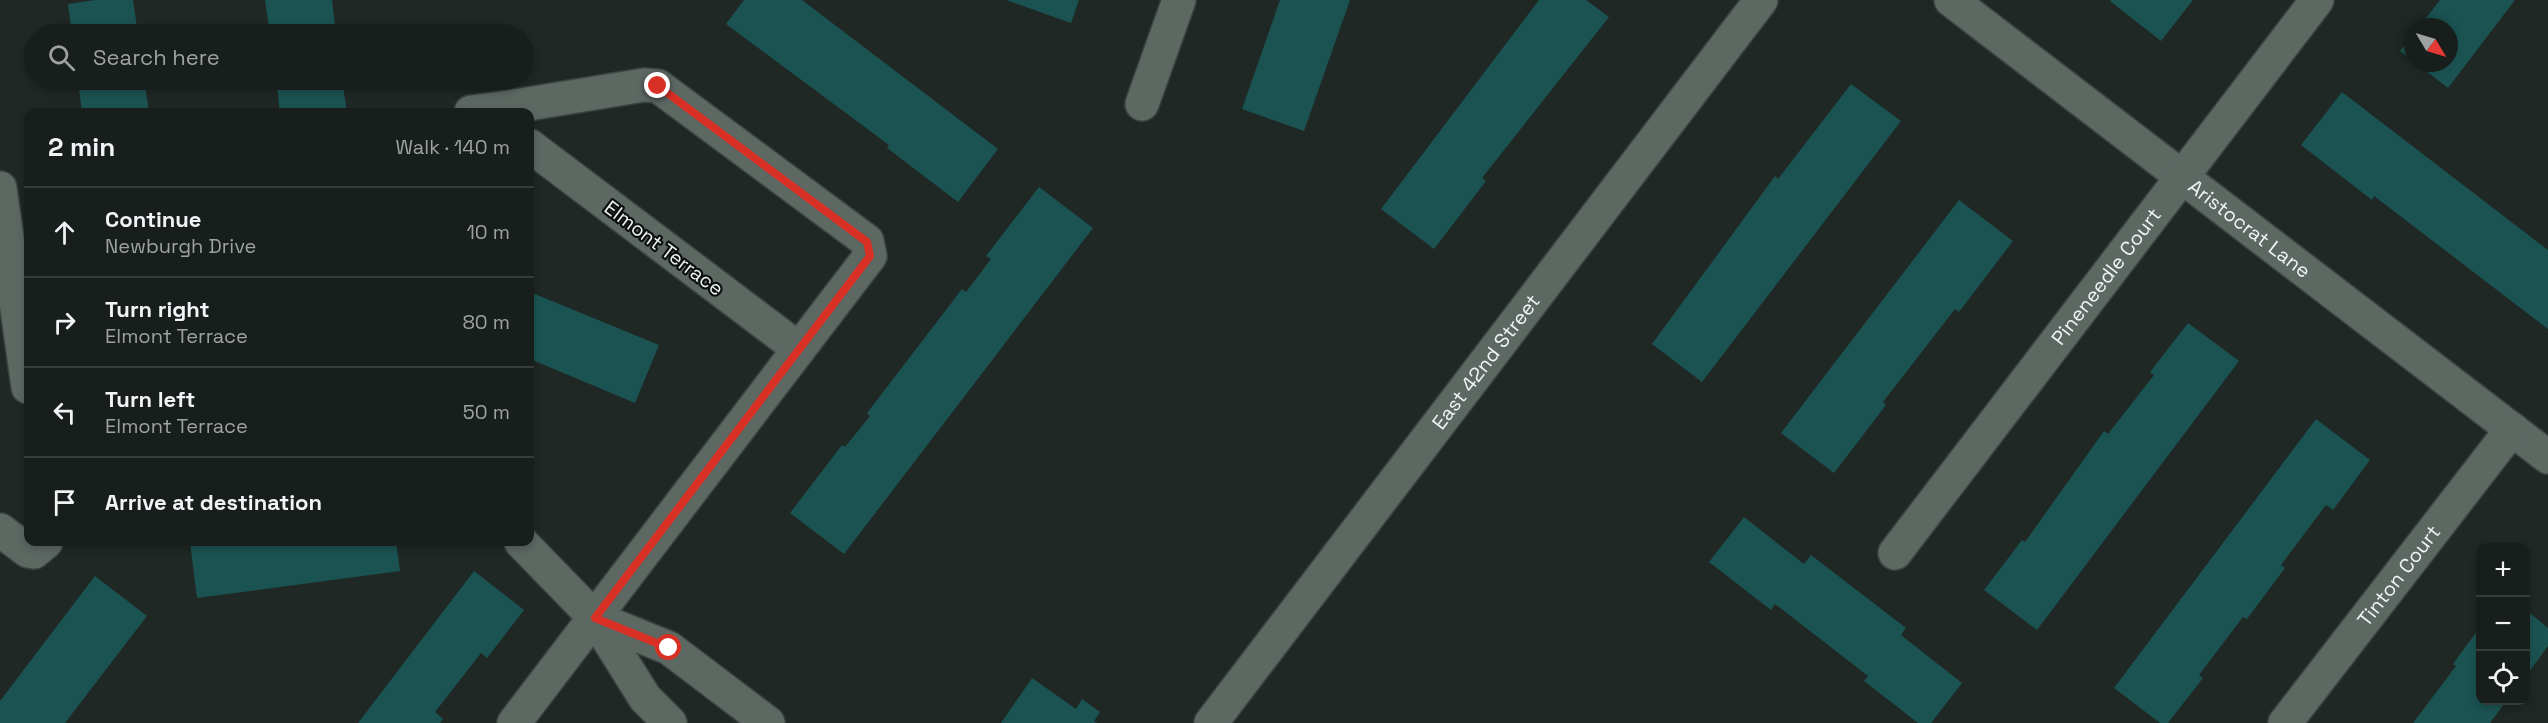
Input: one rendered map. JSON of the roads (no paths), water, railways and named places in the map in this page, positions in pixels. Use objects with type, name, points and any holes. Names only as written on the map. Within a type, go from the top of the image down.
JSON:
[{"type":"street","points":[[1142,104],[1179,0]]},
{"type":"street","name":"East 42nd Street","points":[[1211,723],[1761,0]]},
{"type":"street","name":"Aristocrat Lane","points":[[1951,0],[2548,457]]},
{"type":"street","name":"Pineneedle Court","points":[[1895,553],[2317,0]]},
{"type":"street","points":[[514,108],[644,85],[658,86],[867,242],[870,256],[514,723]]},
{"type":"street","name":"Elmont Terrace","points":[[534,149],[799,349]]},
{"type":"street","points":[[0,188],[18,374]]},
{"type":"street","name":"Tinton Court","points":[[2285,723],[2512,429]]},
{"type":"street","points":[[0,530],[28,551],[34,552],[41,546]]},
{"type":"street","points":[[525,546],[595,618],[645,698],[670,723]]},
{"type":"street","points":[[595,618],[669,648],[768,723]]}]
